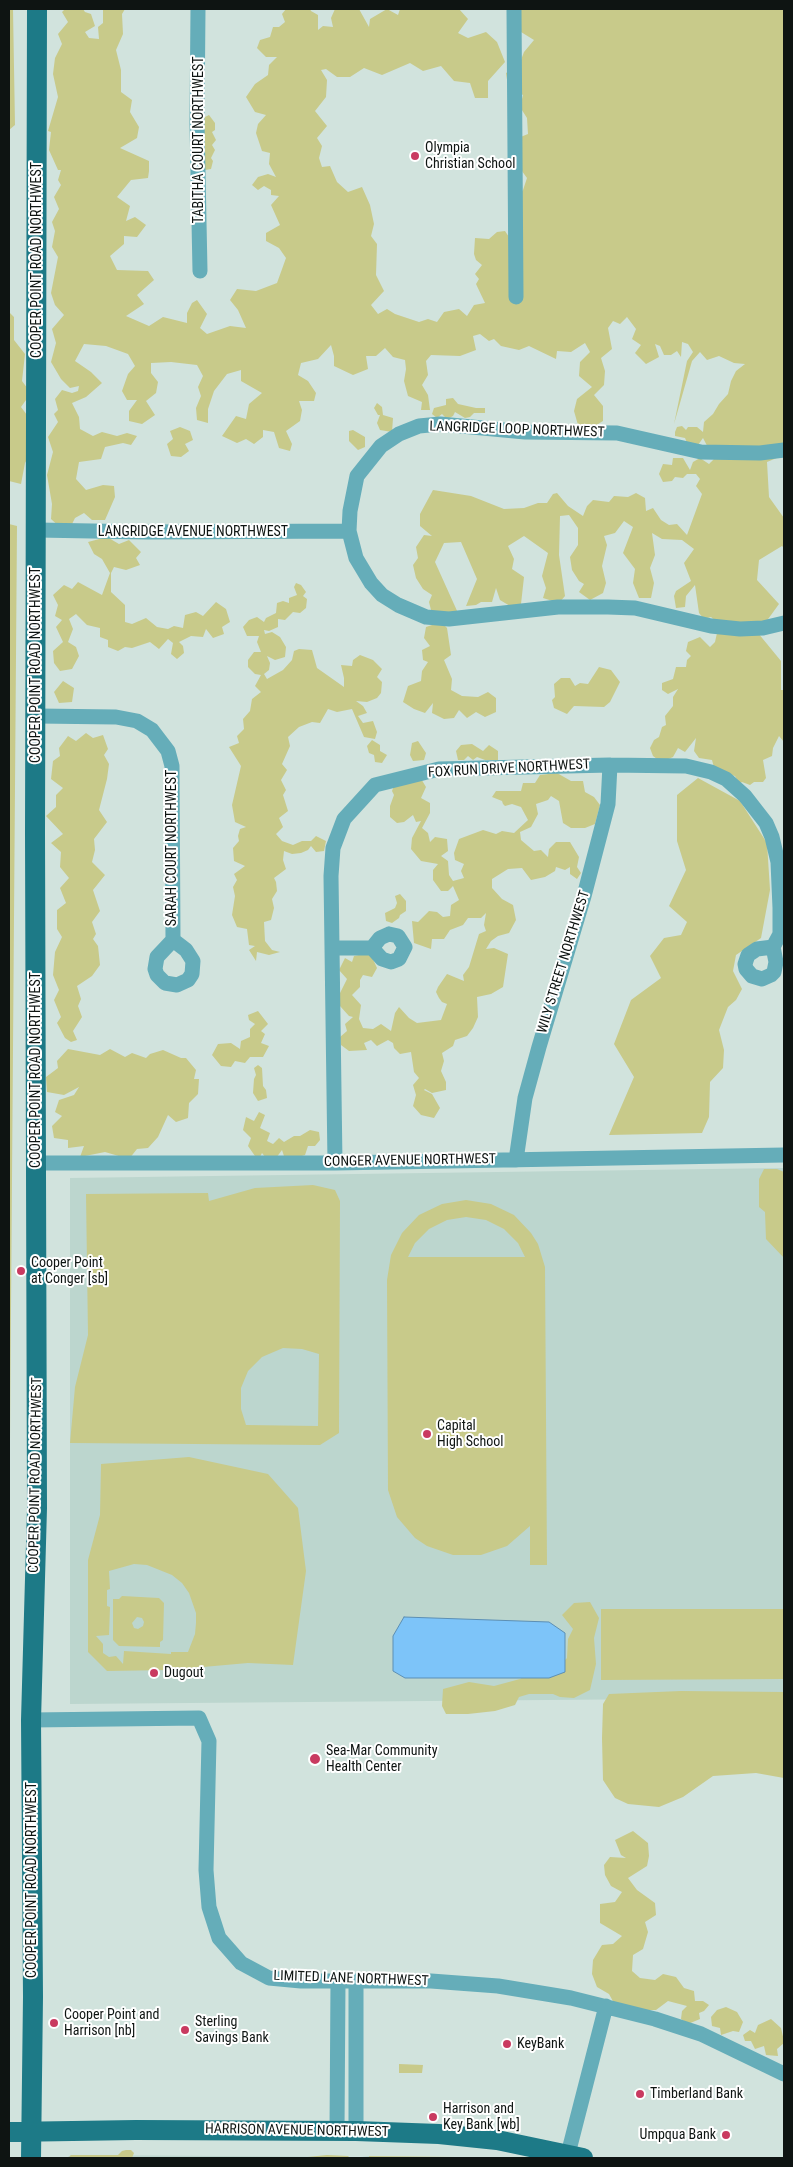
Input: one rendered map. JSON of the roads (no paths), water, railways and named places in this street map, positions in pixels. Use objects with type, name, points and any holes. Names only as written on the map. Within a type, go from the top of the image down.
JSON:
[{"type":"main road","name":"COOPER POINT ROAD NORTHWEST","points":[[31,2158],[33,1997],[31,1720],[37,1508],[35,832],[37,716],[37,9]]},
{"type":"main road","name":"HARRISON AVENUE NORTHWEST","points":[[9,2132],[347,2131],[472,2137],[576,2156]]},
{"type":"street","name":"TABITHA COURT NORTHWEST","points":[[198,9],[197,123],[200,271]]},
{"type":"street","points":[[514,9],[516,297]]},
{"type":"street","name":"LANGRIDGE LOOP NORTHWEST","points":[[784,450],[760,453],[701,452],[617,433],[525,432],[440,424],[420,426],[399,434],[381,446],[357,476],[348,531],[356,558],[371,583],[382,595],[398,605],[426,617],[449,619],[558,607],[608,607],[635,608],[712,626],[731,628],[764,628],[784,623]]},
{"type":"street","name":"LANGRIDGE AVENUE NORTHWEST","points":[[37,530],[148,532],[348,531]]},
{"type":"street","name":"SARAH COURT NORTHWEST","points":[[37,716],[116,717],[137,721],[152,730],[168,751],[172,766],[173,940]]},
{"type":"street","name":"FOX RUN DRIVE NORTHWEST","points":[[335,1163],[332,948],[333,848],[344,819],[375,785],[439,769],[610,765],[686,766],[726,779],[746,796],[766,823],[778,862],[780,934],[773,947]]},
{"type":"street","name":"WILY STREET NORTHWEST","points":[[516,1160],[525,1098],[538,1046],[584,896],[608,804],[610,765]]},
{"type":"street","points":[[332,948],[372,948]]},
{"type":"street","name":"CONGER AVENUE NORTHWEST","points":[[37,1163],[335,1163],[784,1155]]},
{"type":"street","name":"LIMITED LANE NORTHWEST","points":[[31,1720],[199,1718],[209,1741],[206,1870],[209,1907],[219,1938],[241,1963],[269,1978],[300,1981],[431,1981],[498,1986],[606,2006],[701,2034],[784,2074]]},
{"type":"street","points":[[338,1981],[347,2131]]},
{"type":"street","points":[[347,2131],[356,1981]]},
{"type":"street","points":[[576,2156],[606,2006]]},
{"type":"water","points":[[404,1617],[549,1622],[565,1633],[565,1672],[549,1678],[405,1678],[393,1671],[393,1636]]},
{"type":"place","name":"Olympia Christian School","points":[[415,156]]},
{"type":"place","name":"Cooper Point at Conger [sb]","points":[[21,1271]]},
{"type":"place","name":"Capital High School","points":[[427,1434]]},
{"type":"place","name":"Dugout","points":[[154,1673]]},
{"type":"place","name":"Sea-Mar Community Health Center","points":[[315,1759]]},
{"type":"place","name":"Cooper Point and Harrison [nb]","points":[[54,2023]]},
{"type":"place","name":"Sterling Savings Bank","points":[[185,2030]]},
{"type":"place","name":"KeyBank","points":[[507,2044]]},
{"type":"place","name":"Timberland Bank","points":[[640,2094]]},
{"type":"place","name":"Harrison and Key Bank [wb]","points":[[433,2117]]},
{"type":"place","name":"Umpqua Bank","points":[[726,2135]]}]
